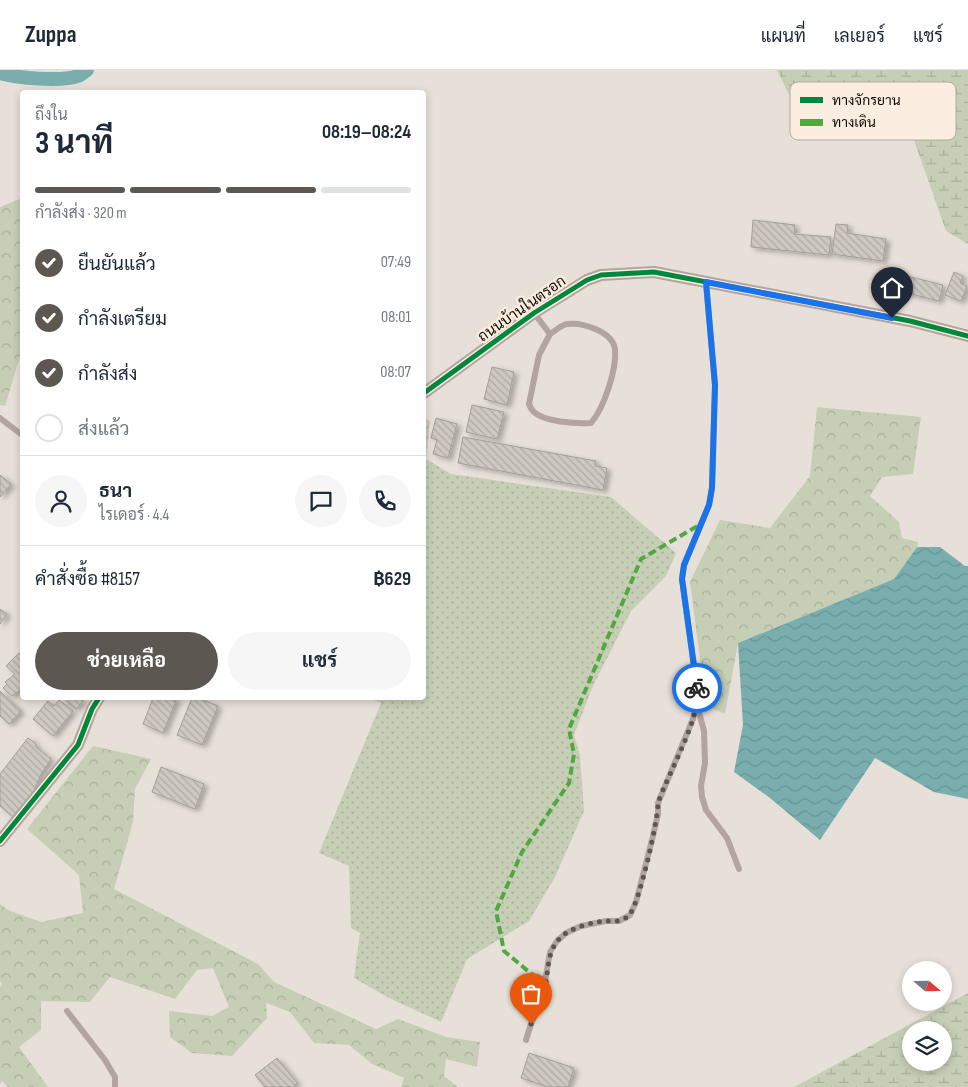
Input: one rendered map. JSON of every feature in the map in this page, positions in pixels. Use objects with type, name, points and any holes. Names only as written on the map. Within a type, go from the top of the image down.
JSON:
[{"type":"street","name":"ถนนบ้านในตรอก","points":[[426,392],[534,313],[586,280],[601,275],[654,272],[910,321],[968,336]]},
{"type":"street","points":[[0,841],[78,745],[92,709],[98,700]]},
{"type":"lane","points":[[526,1040],[546,986],[550,952],[561,936],[581,926],[606,921],[619,921],[630,915],[636,902],[652,840],[658,814],[658,803],[697,704],[698,695],[682,579],[684,565],[709,505],[712,488],[715,385],[706,282]]},
{"type":"lane","points":[[534,313],[550,334]]},
{"type":"lane","points":[[565,324],[577,324],[602,333],[610,339],[615,348],[609,384],[598,415],[591,423],[575,424],[552,420],[533,412],[529,404],[539,355],[550,334],[565,324]]},
{"type":"lane","points":[[0,418],[20,433]]},
{"type":"lane","points":[[697,704],[704,731],[705,763],[701,786],[702,797],[706,810],[728,838],[739,869]]},
{"type":"lane","points":[[67,1010],[105,1060],[115,1077],[115,1087]]},
{"type":"green space","points":[[777,70],[968,70],[968,244],[946,231],[914,140],[956,140],[956,82],[790,82],[790,97]]},
{"type":"green space","points":[[20,199],[20,357],[5,406],[0,405],[0,207]]},
{"type":"green space","points":[[817,407],[921,417],[913,474],[882,477],[870,496],[899,522],[902,538],[918,542],[917,547],[894,579],[738,643],[725,714],[706,706],[690,582],[720,520],[770,528],[810,476]]},
{"type":"green space","points":[[426,419],[430,421],[426,459]]},
{"type":"green space","points":[[426,459],[451,474],[611,497],[676,553],[666,576],[631,611],[592,688],[574,735],[580,755],[584,811],[555,877],[529,921],[467,959],[441,1022],[389,998],[354,978],[360,933],[351,928],[349,866],[319,853],[381,703],[373,700],[426,700]]},
{"type":"green space","points":[[93,746],[151,759],[135,789],[133,822],[114,889],[258,964],[274,982],[376,1029],[398,1019],[446,1037],[480,1042],[477,1067],[446,1059],[444,1076],[458,1087],[401,1087],[404,1078],[372,1064],[349,1045],[314,1043],[290,1012],[266,1003],[267,1018],[232,1056],[192,1053],[170,1037],[169,1011],[212,1016],[229,1007],[213,968],[197,970],[175,999],[110,977],[90,1002],[41,1001],[41,1030],[19,1047],[48,1087],[8,1087],[2,1081],[0,1084],[0,987],[2,985],[0,981],[0,904],[8,910],[41,922],[83,913],[79,875],[27,829]]},
{"type":"green space","points":[[968,993],[968,1087],[794,1087],[902,1029],[902,1071],[952,1071],[952,1021],[916,1021],[935,1011],[952,1011],[952,1002]]},
{"type":"water","points":[[917,547],[940,547],[965,566],[968,566],[968,799],[934,792],[875,758],[820,840],[770,798],[734,772],[743,725],[738,643],[894,579]]},
{"type":"building","points":[[753,220],[795,225],[794,234],[831,237],[829,255],[751,247]]},
{"type":"building","points":[[836,224],[848,225],[847,233],[886,239],[883,261],[832,254]]},
{"type":"building","points":[[883,270],[943,285],[939,301],[880,286]]},
{"type":"building","points":[[954,272],[963,276],[960,283],[967,286],[961,301],[945,295]]},
{"type":"building","points":[[492,367],[514,372],[507,405],[484,399]]},
{"type":"building","points":[[472,405],[504,412],[497,439],[466,432]]},
{"type":"building","points":[[436,418],[457,424],[448,458],[433,454],[437,440],[431,438]]},
{"type":"building","points":[[463,437],[596,461],[595,466],[607,468],[603,490],[458,463]]},
{"type":"building","points":[[0,475],[11,484],[0,497]]},
{"type":"building","points":[[0,609],[7,614],[0,624]]},
{"type":"building","points":[[19,653],[20,690],[12,696],[3,688],[7,684],[5,682],[15,674],[6,666]]},
{"type":"building","points":[[0,691],[21,711],[9,724],[0,716]]},
{"type":"building","points":[[59,700],[73,711],[53,736],[33,719],[48,701],[54,706]]},
{"type":"building","points":[[65,700],[83,701],[76,709]]},
{"type":"building","points":[[152,700],[176,700],[163,733],[143,724]]},
{"type":"building","points":[[191,700],[203,700],[218,706],[202,745],[177,735]]},
{"type":"building","points":[[28,738],[51,759],[41,774],[33,793],[13,817],[0,806],[0,774]]},
{"type":"building","points":[[161,767],[204,784],[195,809],[152,792]]},
{"type":"building","points":[[529,1053],[574,1068],[568,1087],[549,1087],[521,1078]]},
{"type":"building","points":[[277,1058],[297,1083],[293,1087],[265,1087],[255,1075]]},
{"type":"waterway","points":[[0,73],[27,78],[61,79],[78,76],[87,70]]},
{"type":"marked path","points":[[546,986],[504,951],[496,911],[522,852],[569,783],[574,754],[569,729],[641,559],[699,525]]},
{"type":"cycle path","points":[[426,392],[534,313],[587,280],[601,275],[654,272],[910,321],[968,336]]},
{"type":"cycle path","points":[[0,841],[78,745],[92,709],[98,700]]},
{"type":"way so far","points":[[531,1024],[546,986],[550,952],[561,936],[581,926],[606,921],[619,921],[630,915],[636,902],[652,840],[658,814],[658,803],[693,718],[697,704],[697,688]]},
{"type":"route","points":[[697,688],[682,579],[684,565],[699,525],[709,505],[712,488],[715,385],[706,282],[892,318]]}]
